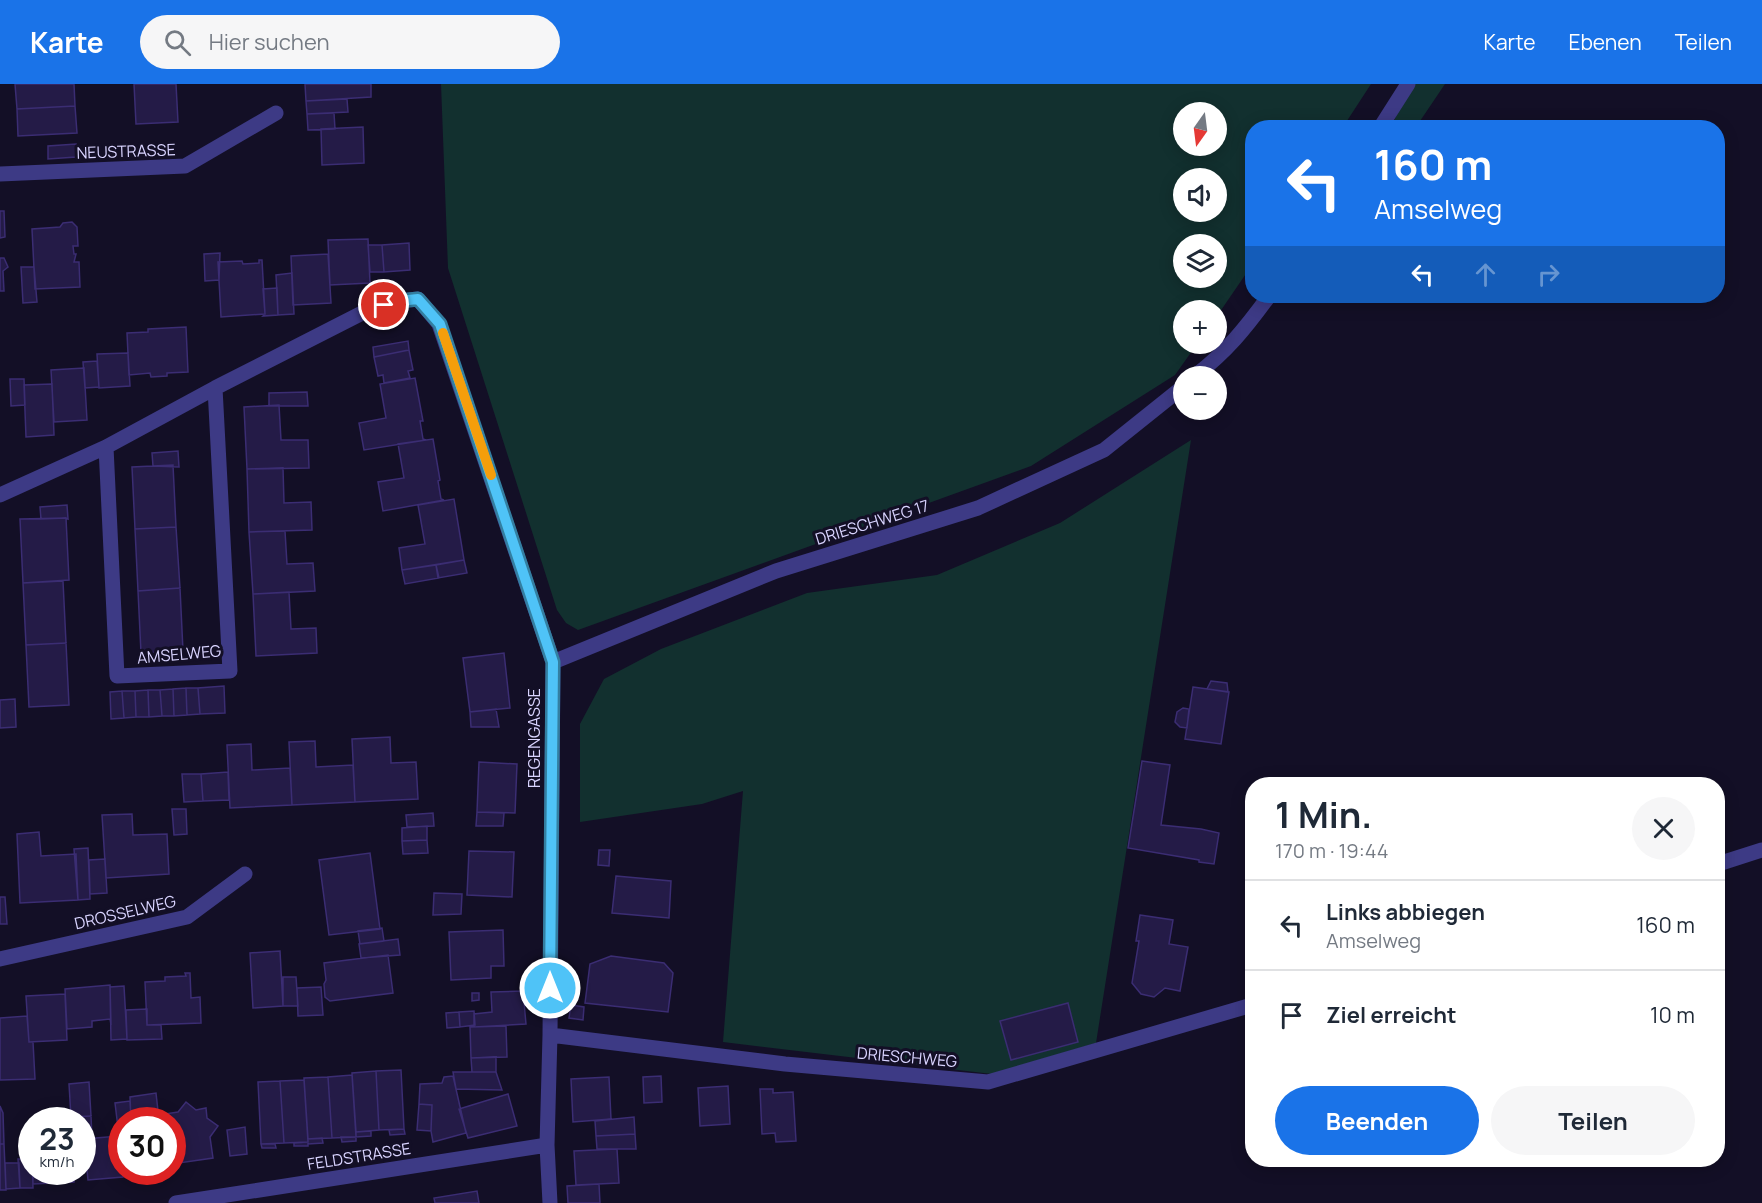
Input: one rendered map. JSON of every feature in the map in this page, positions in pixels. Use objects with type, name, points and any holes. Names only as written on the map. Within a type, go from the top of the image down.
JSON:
[{"type":"street","points":[[1385,120],[1408,84]]},
{"type":"street","name":"NEUSTRASSE","points":[[0,174],[185,166],[276,113]]},
{"type":"street","name":"REGENGASSE","points":[[215,388],[368,310],[399,301],[418,299],[440,324],[553,662],[547,1145],[550,1203]]},
{"type":"street","points":[[1208,366],[1222,355],[1244,331],[1264,303]]},
{"type":"street","points":[[0,495],[106,447],[215,388]]},
{"type":"street","name":"AMSELWEG","points":[[106,447],[117,676],[230,671],[215,388]]},
{"type":"street","name":"DRIESCHWEG 17","points":[[553,662],[776,571],[978,508],[1104,450],[1173,395]]},
{"type":"street","points":[[1725,862],[1762,850]]},
{"type":"street","name":"DROSSELWEG","points":[[0,959],[187,917],[245,874]]},
{"type":"street","name":"DRIESCHWEG","points":[[550,1035],[785,1064],[988,1082],[1245,1007]]},
{"type":"street","name":"FELDSTRASSE","points":[[176,1203],[547,1145]]},
{"type":"green space","points":[[441,84],[1371,84],[1348,120],[1245,120],[1245,275],[1227,301],[1173,300],[1173,354],[1190,354],[1181,366],[1173,366],[1173,376],[1031,466],[578,630],[566,623],[557,610],[448,268]]},
{"type":"green space","points":[[1414,84],[1445,84],[1421,120],[1394,120],[1403,100]]},
{"type":"green space","points":[[1191,440],[1096,1043],[992,1074],[723,1042],[743,791],[702,804],[580,822],[580,724],[604,679],[661,649],[807,593],[937,575],[1060,523]]},
{"type":"building","points":[[15,84],[74,84],[75,106],[17,109]]},
{"type":"building","points":[[134,84],[176,84],[178,122],[136,124]]},
{"type":"building","points":[[305,84],[371,84],[371,97],[306,101]]},
{"type":"building","points":[[347,99],[348,112],[307,114],[306,101]]},
{"type":"building","points":[[75,106],[77,133],[18,136],[17,109]]},
{"type":"building","points":[[334,113],[335,129],[308,130],[307,114]]},
{"type":"building","points":[[363,127],[364,163],[322,165],[321,129]]},
{"type":"building","points":[[76,144],[76,157],[48,159],[48,146]]},
{"type":"building","points":[[0,211],[4,211],[5,237],[0,238]]},
{"type":"building","points":[[72,222],[77,227],[78,246],[73,246],[74,254],[76,254],[74,262],[79,262],[80,287],[35,289],[32,229],[60,227],[63,223]]},
{"type":"building","points":[[368,239],[370,283],[330,285],[328,240]]},
{"type":"building","points":[[409,243],[410,270],[384,272],[382,245]]},
{"type":"building","points":[[368,245],[382,245],[384,272],[370,272]]},
{"type":"building","points":[[220,253],[219,280],[205,281],[204,254]]},
{"type":"building","points":[[328,254],[331,303],[293,305],[291,256]]},
{"type":"building","points":[[0,258],[4,258],[8,267],[3,271],[4,291],[0,291]]},
{"type":"building","points":[[259,260],[262,260],[265,314],[221,317],[218,262],[242,261],[243,264],[259,263]]},
{"type":"building","points":[[21,267],[34,267],[37,302],[23,303]]},
{"type":"building","points":[[292,273],[294,314],[278,315],[276,275]]},
{"type":"building","points":[[277,288],[278,315],[263,316],[265,314],[263,289]]},
{"type":"building","points":[[186,327],[188,372],[167,373],[167,376],[151,377],[150,373],[129,375],[127,333],[148,332],[148,329]]},
{"type":"building","points":[[408,341],[409,350],[374,357],[373,347]]},
{"type":"building","points":[[409,350],[413,370],[408,371],[410,378],[384,383],[383,375],[378,376],[374,357]]},
{"type":"building","points":[[128,353],[130,386],[99,388],[97,354]]},
{"type":"building","points":[[97,361],[99,387],[85,388],[83,362]]},
{"type":"building","points":[[84,368],[87,420],[54,422],[51,370]]},
{"type":"building","points":[[415,378],[423,421],[420,421],[423,439],[426,440],[364,450],[359,423],[386,418],[380,384]]},
{"type":"building","points":[[10,379],[24,379],[25,405],[11,406]]},
{"type":"building","points":[[52,384],[54,435],[26,437],[24,385]]},
{"type":"building","points":[[307,392],[308,406],[269,406],[269,393]]},
{"type":"building","points":[[279,405],[281,440],[308,440],[309,468],[247,469],[244,407]]},
{"type":"building","points":[[433,439],[441,499],[444,500],[383,511],[378,482],[404,478],[398,444]]},
{"type":"building","points":[[178,451],[179,467],[153,466],[152,453]]},
{"type":"building","points":[[173,465],[176,527],[135,529],[132,467]]},
{"type":"building","points":[[283,468],[284,503],[311,502],[312,530],[249,532],[247,469]]},
{"type":"building","points":[[454,499],[464,560],[402,570],[399,548],[425,544],[418,505]]},
{"type":"building","points":[[67,505],[68,519],[41,519],[40,507]]},
{"type":"building","points":[[66,518],[69,580],[23,583],[20,519]]},
{"type":"building","points":[[176,527],[180,588],[138,591],[135,529]]},
{"type":"building","points":[[285,531],[287,564],[313,563],[315,591],[253,594],[249,532]]},
{"type":"building","points":[[464,560],[467,573],[438,578],[436,565]]},
{"type":"building","points":[[436,565],[439,578],[405,584],[402,570]]},
{"type":"building","points":[[63,581],[66,643],[26,645],[23,583]]},
{"type":"building","points":[[180,588],[183,651],[141,653],[138,591]]},
{"type":"building","points":[[289,592],[291,629],[316,628],[317,653],[256,656],[253,594]]},
{"type":"building","points":[[66,643],[69,705],[29,707],[26,645]]},
{"type":"building","points":[[504,653],[510,708],[470,712],[463,658]]},
{"type":"building","points":[[1211,681],[1227,683],[1228,692],[1207,689]]},
{"type":"building","points":[[224,686],[225,713],[200,714],[198,688]]},
{"type":"building","points":[[1193,687],[1229,692],[1221,744],[1185,739]]},
{"type":"building","points":[[186,688],[187,715],[174,716],[173,689]]},
{"type":"building","points":[[186,688],[198,688],[200,714],[187,715]]},
{"type":"building","points":[[173,689],[174,716],[162,716],[160,690]]},
{"type":"building","points":[[148,690],[149,717],[136,717],[135,691]]},
{"type":"building","points":[[148,690],[160,690],[162,716],[149,717]]},
{"type":"building","points":[[122,691],[135,691],[136,717],[124,718]]},
{"type":"building","points":[[122,691],[124,718],[111,719],[110,692]]},
{"type":"building","points":[[15,699],[16,727],[0,728],[0,700]]},
{"type":"building","points":[[1183,708],[1189,709],[1187,728],[1180,727],[1175,722],[1177,712]]},
{"type":"building","points":[[496,709],[499,727],[471,727],[470,712]]},
{"type":"building","points":[[390,737],[391,763],[416,762],[418,799],[355,802],[352,739]]},
{"type":"building","points":[[315,741],[316,767],[353,765],[355,802],[292,805],[289,742]]},
{"type":"building","points":[[251,744],[252,770],[290,768],[292,805],[230,808],[227,745]]},
{"type":"building","points":[[1142,761],[1170,765],[1161,825],[1219,833],[1214,864],[1128,848]]},
{"type":"building","points":[[479,762],[517,764],[515,813],[477,812]]},
{"type":"building","points":[[228,772],[229,800],[203,801],[201,774]]},
{"type":"building","points":[[182,774],[201,774],[203,801],[184,802]]},
{"type":"building","points":[[172,809],[186,809],[187,834],[174,835]]},
{"type":"building","points":[[477,812],[504,813],[503,826],[476,826]]},
{"type":"building","points":[[433,813],[434,826],[407,827],[406,815]]},
{"type":"building","points":[[132,814],[133,835],[167,834],[169,874],[106,878],[102,815]]},
{"type":"building","points":[[427,826],[427,840],[402,841],[402,828]]},
{"type":"building","points":[[39,832],[41,856],[76,854],[78,900],[20,903],[17,834]]},
{"type":"building","points":[[427,840],[428,853],[403,854],[402,841]]},
{"type":"building","points":[[88,848],[90,899],[78,900],[74,849]]},
{"type":"building","points":[[599,850],[610,850],[609,866],[598,865]]},
{"type":"building","points":[[469,851],[514,852],[512,897],[467,895]]},
{"type":"building","points":[[370,853],[380,929],[329,935],[319,860]]},
{"type":"building","points":[[105,859],[107,893],[90,894],[89,860]]},
{"type":"building","points":[[616,876],[671,881],[669,918],[612,913]]},
{"type":"building","points":[[434,893],[462,894],[461,914],[433,915]]},
{"type":"building","points":[[0,897],[5,897],[7,924],[0,924]]},
{"type":"building","points":[[1140,915],[1173,920],[1169,944],[1188,947],[1180,991],[1165,988],[1154,997],[1141,994],[1132,983],[1139,941],[1136,941]]},
{"type":"building","points":[[382,928],[384,941],[360,944],[358,931]]},
{"type":"building","points":[[503,930],[504,966],[491,966],[491,978],[451,980],[449,932]]},
{"type":"building","points":[[398,939],[400,955],[361,958],[359,944]]},
{"type":"building","points":[[280,951],[283,1006],[253,1008],[250,953]]},
{"type":"building","points":[[388,955],[393,993],[330,1001],[325,997],[324,963]]},
{"type":"building","points":[[611,956],[664,963],[673,973],[668,1012],[585,1003],[590,964]]},
{"type":"building","points":[[185,973],[190,973],[191,998],[200,997],[201,1023],[147,1025],[145,982],[165,981],[165,977],[186,976]]},
{"type":"building","points":[[283,977],[296,977],[298,1006],[283,1006]]},
{"type":"building","points":[[110,985],[111,1025],[110,1019],[92,1021],[92,1027],[67,1029],[65,989]]},
{"type":"building","points":[[124,986],[127,1039],[111,1040],[110,987]]},
{"type":"building","points":[[321,987],[323,1015],[298,1016],[297,988]]},
{"type":"building","points":[[523,991],[526,1024],[474,1027],[474,1014],[492,1012],[491,992]]},
{"type":"building","points":[[472,993],[479,993],[479,1000],[472,1001]]},
{"type":"building","points":[[65,994],[67,1040],[29,1042],[26,996]]},
{"type":"building","points":[[1068,1003],[1078,1042],[1011,1060],[1000,1021]]},
{"type":"building","points":[[571,1005],[584,1007],[583,1020],[569,1018]]},
{"type":"building","points":[[147,1009],[147,1025],[161,1025],[162,1039],[127,1040],[126,1010]]},
{"type":"building","points":[[474,1011],[475,1025],[460,1027],[459,1012]]},
{"type":"building","points":[[459,1012],[460,1027],[447,1028],[446,1013]]},
{"type":"building","points":[[27,1016],[29,1042],[33,1042],[35,1079],[0,1080],[0,1018]]},
{"type":"building","points":[[506,1026],[507,1057],[471,1058],[470,1027]]},
{"type":"building","points":[[496,1057],[496,1072],[472,1072],[471,1058]]},
{"type":"building","points":[[401,1070],[404,1129],[379,1130],[376,1071]]},
{"type":"building","points":[[376,1071],[379,1130],[356,1132],[352,1073]]},
{"type":"building","points":[[453,1072],[496,1072],[502,1090],[456,1089]]},
{"type":"building","points":[[352,1075],[356,1137],[332,1138],[328,1077]]},
{"type":"building","points":[[453,1076],[466,1133],[433,1142],[432,1105],[419,1104],[420,1084],[442,1083],[444,1077]]},
{"type":"building","points":[[661,1076],[662,1102],[644,1103],[643,1077]]},
{"type":"building","points":[[328,1077],[332,1138],[308,1139],[304,1078]]},
{"type":"building","points":[[609,1077],[611,1119],[573,1122],[571,1079]]},
{"type":"building","points":[[304,1080],[308,1142],[284,1143],[280,1081]]},
{"type":"building","points":[[280,1081],[284,1143],[261,1144],[258,1082]]},
{"type":"building","points":[[89,1082],[90,1107],[70,1107],[69,1084]]},
{"type":"building","points":[[728,1086],[730,1124],[700,1126],[698,1088]]},
{"type":"building","points":[[760,1089],[773,1089],[773,1093],[793,1092],[796,1141],[776,1142],[775,1133],[762,1134]]},
{"type":"building","points":[[156,1093],[158,1107],[130,1107],[130,1097]]},
{"type":"building","points":[[508,1094],[517,1126],[468,1138],[459,1109]]},
{"type":"building","points":[[130,1101],[130,1107],[115,1107],[115,1103]]},
{"type":"building","points":[[186,1102],[196,1110],[206,1108],[207,1118],[218,1126],[210,1137],[213,1158],[186,1162],[186,1107],[182,1107]]},
{"type":"building","points":[[419,1104],[432,1105],[431,1131],[417,1130]]},
{"type":"building","points":[[0,1106],[3,1113],[4,1144],[0,1144]]},
{"type":"building","points":[[634,1117],[635,1134],[596,1136],[595,1121]]},
{"type":"building","points":[[245,1127],[247,1154],[230,1156],[227,1130]]},
{"type":"building","points":[[404,1129],[405,1134],[390,1135],[389,1130]]},
{"type":"building","points":[[371,1131],[371,1136],[356,1137],[356,1132]]},
{"type":"building","points":[[635,1134],[636,1149],[597,1149],[596,1136]]},
{"type":"building","points":[[108,1137],[108,1178],[96,1179],[96,1138]]},
{"type":"building","points":[[341,1137],[356,1137],[356,1141],[342,1142]]},
{"type":"building","points":[[322,1138],[323,1143],[308,1144],[308,1139]]},
{"type":"building","points":[[308,1142],[308,1146],[294,1146],[294,1143]]},
{"type":"building","points":[[0,1144],[4,1144],[6,1190],[0,1190]]},
{"type":"building","points":[[261,1144],[275,1144],[276,1148],[262,1148]]},
{"type":"building","points":[[617,1149],[619,1183],[576,1185],[574,1151]]},
{"type":"building","points":[[5,1163],[18,1163],[20,1188],[6,1189]]},
{"type":"building","points":[[599,1184],[600,1203],[568,1203],[567,1186]]},
{"type":"building","points":[[20,1185],[33,1185],[33,1188],[20,1188]]},
{"type":"building","points":[[477,1191],[479,1203],[435,1203],[434,1198]]},
{"type":"slow traffic","points":[[443,333],[491,475]]},
{"type":"route","points":[[384,305],[418,299],[440,324],[553,662],[550,988]]}]
